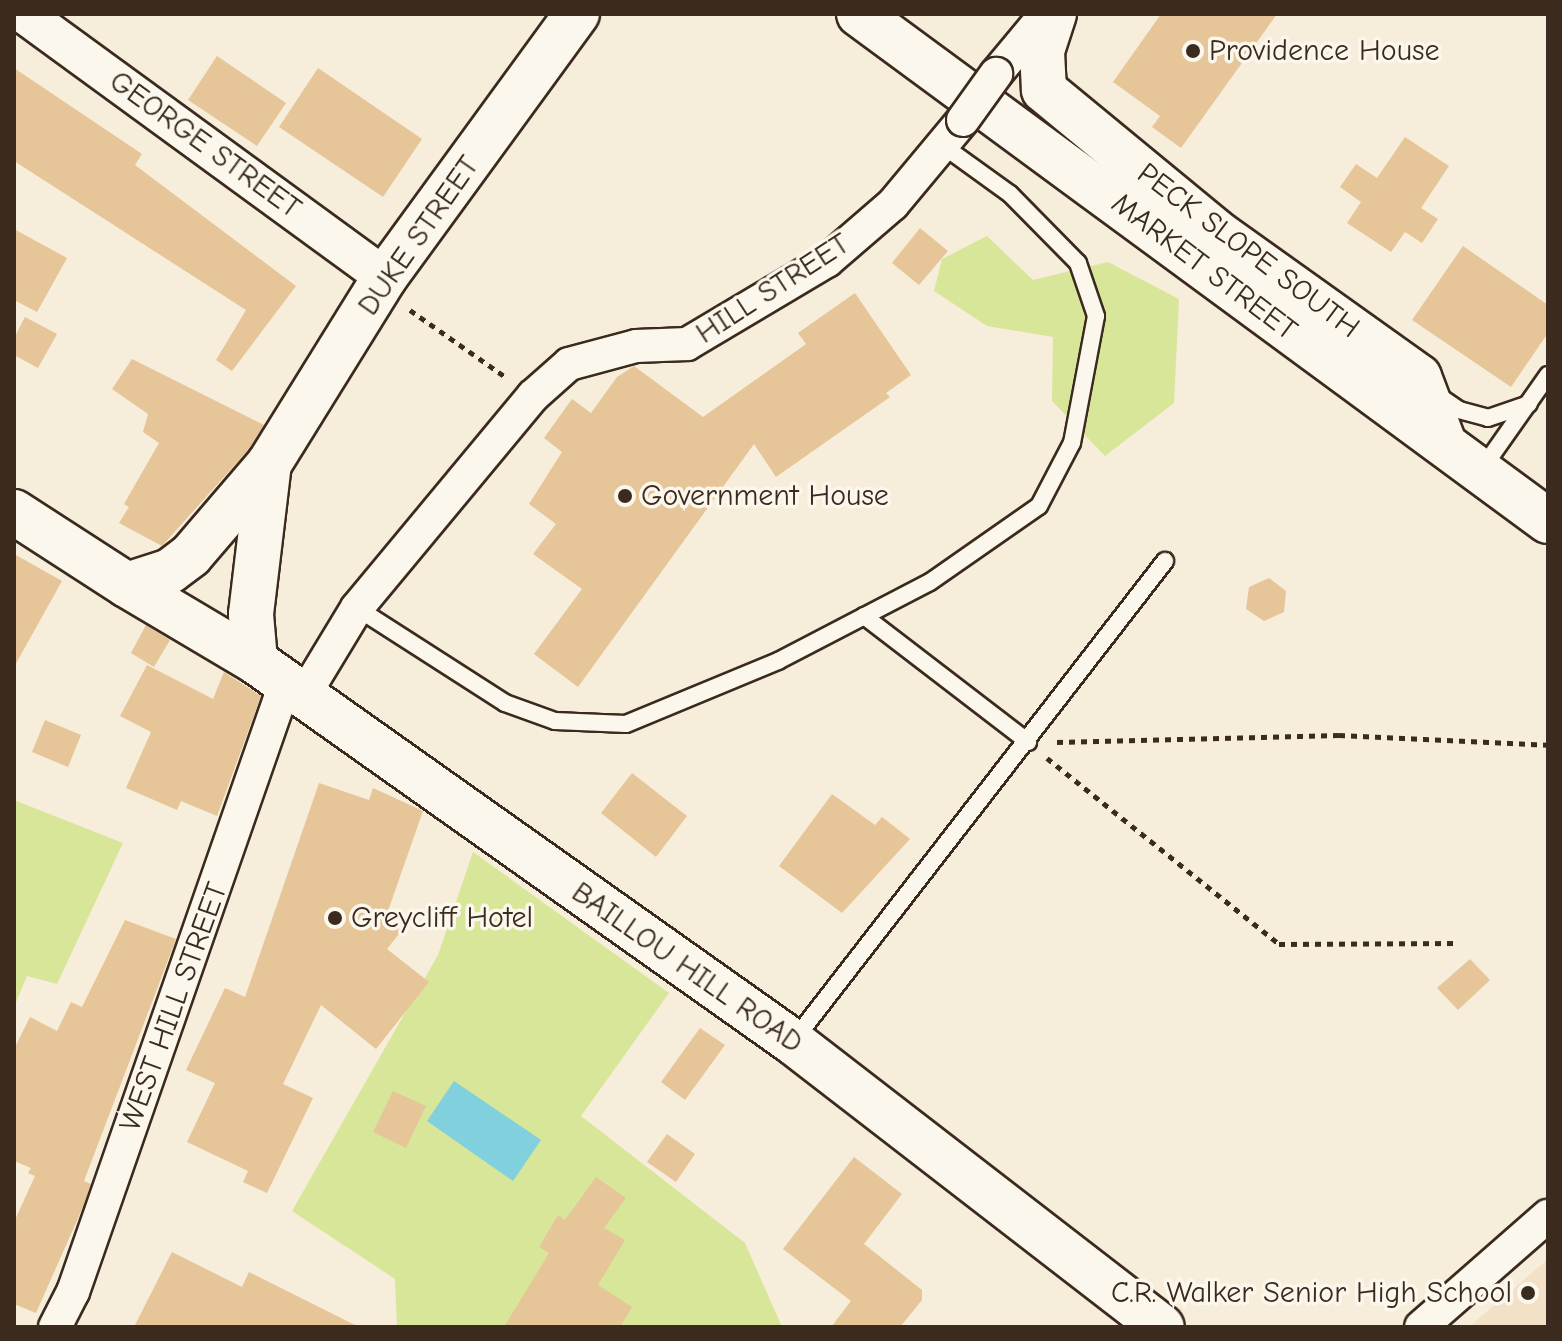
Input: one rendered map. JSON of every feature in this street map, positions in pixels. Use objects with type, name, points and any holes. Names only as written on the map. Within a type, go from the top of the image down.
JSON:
[{"type":"main road","name":"DUKE STREET","points":[[127,585],[170,571],[191,555],[269,464],[392,290],[577,14]]},
{"type":"main road","name":"MARKET STREET","points":[[859,14],[1548,521]]},
{"type":"main road","name":"PECK SLOPE SOUTH","points":[[1054,14],[1041,72],[1044,90],[1059,105],[1216,232],[1419,377]]},
{"type":"main road","points":[[1419,377],[1444,443]]},
{"type":"main road","name":"DUKE STREET","points":[[269,464],[251,614],[281,681]]},
{"type":"main road","name":"BAILLOU HILL ROAD","points":[[14,512],[281,681],[793,1042],[1162,1327]]},
{"type":"street","name":"HILL STREET","points":[[281,681],[357,608],[533,396],[569,364],[636,346],[687,344],[827,261],[893,204],[1046,14]]},
{"type":"street","name":"GEORGE STREET","points":[[33,16],[392,290]]},
{"type":"street","name":"WEST HILL STREET","points":[[55,1327],[73,1292],[281,681]]},
{"type":"street","points":[[1421,1327],[1548,1216]]},
{"type":"lane","points":[[357,608],[505,703],[555,721],[626,724],[778,661],[930,582],[1039,506],[1072,443],[1096,316],[1078,263],[1010,194],[942,145]]},
{"type":"lane","points":[[1481,471],[1548,375]]},
{"type":"lane","name":"PECK SLOPE SOUTH","points":[[1419,377],[1445,402],[1474,416],[1503,417],[1529,404]]},
{"type":"lane","points":[[793,1042],[1165,561]]},
{"type":"lane","points":[[864,616],[1028,742]]},
{"type":"path","points":[[392,290],[494,369]]},
{"type":"path","points":[[1028,742],[1339,735],[1548,745]]},
{"type":"path","points":[[1028,742],[1279,944],[1459,943]]},
{"type":"shaded area","name":"C.R. Walker Senior High School","points":[[1548,1259],[1548,1327],[1469,1327]]},
{"type":"green space","points":[[987,236],[1033,280],[1108,262],[1179,299],[1174,403],[1105,456],[1052,401],[1053,337],[987,326],[934,291],[942,259]]},
{"type":"green space","points":[[14,800],[123,843],[57,984],[27,976],[14,1007]]},
{"type":"green space","points":[[473,852],[669,993],[581,1116],[745,1243],[782,1327],[397,1327],[395,1279],[292,1211],[438,955]]},
{"type":"water","points":[[454,1081],[541,1140],[513,1181],[427,1121]]},
{"type":"building","name":"Providence House","points":[[1161,14],[1277,14],[1181,148],[1152,127],[1160,116],[1113,82]]},
{"type":"building","points":[[217,56],[286,103],[257,146],[188,100]]},
{"type":"building","points":[[14,68],[142,154],[135,165],[296,286],[232,371],[216,360],[246,310],[14,161]]},
{"type":"building","points":[[318,68],[422,139],[383,197],[279,127]]},
{"type":"building","points":[[1405,137],[1449,166],[1421,208],[1438,219],[1422,243],[1405,232],[1391,252],[1347,223],[1361,202],[1340,187],[1356,164],[1377,178]]},
{"type":"building","points":[[920,228],[948,251],[919,285],[892,263]]},
{"type":"building","points":[[14,229],[67,258],[37,312],[14,300]]},
{"type":"building","points":[[1463,246],[1548,305],[1548,333],[1511,387],[1412,320]]},
{"type":"building","name":"Government House","points":[[855,293],[911,375],[886,393],[890,397],[776,477],[754,444],[578,687],[534,654],[582,589],[533,554],[556,524],[529,504],[562,452],[544,438],[572,399],[591,413],[617,377],[634,366],[703,417],[806,344],[798,333]]},
{"type":"building","points":[[25,317],[57,334],[38,368],[14,355],[14,338]]},
{"type":"building","points":[[132,359],[264,425],[249,449],[162,546],[119,523],[129,507],[124,504],[159,443],[143,432],[148,414],[112,389]]},
{"type":"building","points":[[14,554],[62,581],[14,667]]},
{"type":"building","points":[[1269,578],[1286,591],[1284,612],[1264,621],[1246,609],[1249,587]]},
{"type":"building","points":[[146,625],[170,640],[154,667],[131,653]]},
{"type":"building","points":[[147,665],[213,699],[224,672],[261,696],[217,816],[181,801],[177,810],[126,788],[151,732],[120,716]]},
{"type":"building","points":[[45,720],[81,735],[68,767],[32,752]]},
{"type":"building","points":[[632,773],[687,816],[656,857],[601,813]]},
{"type":"building","name":"Greycliff Hotel","points":[[319,783],[369,800],[373,788],[423,811],[388,911],[406,925],[387,949],[429,982],[376,1049],[321,1005],[283,1084],[313,1098],[267,1193],[243,1182],[248,1171],[187,1142],[215,1083],[186,1070],[225,988],[245,997]]},
{"type":"building","points":[[832,794],[875,825],[882,817],[910,839],[842,913],[779,866]]},
{"type":"building","points":[[125,920],[176,939],[84,1181],[91,1184],[83,1207],[36,1313],[14,1304],[14,1222],[35,1176],[28,1173],[31,1168],[14,1161],[14,1049],[30,1017],[57,1031],[71,1002],[82,1007]]},
{"type":"building","points":[[1470,959],[1490,980],[1458,1010],[1437,988]]},
{"type":"building","points":[[700,1028],[725,1045],[685,1100],[661,1082]]},
{"type":"building","points":[[393,1091],[426,1106],[406,1148],[373,1132]]},
{"type":"building","points":[[667,1134],[695,1154],[676,1182],[647,1162]]},
{"type":"building","points":[[854,1157],[902,1194],[864,1244],[922,1290],[922,1300],[900,1327],[831,1327],[851,1301],[783,1249]]},
{"type":"building","points":[[596,1177],[626,1198],[604,1228],[625,1240],[598,1285],[632,1307],[620,1327],[504,1327],[549,1253],[539,1247],[558,1215],[565,1220]]},
{"type":"building","points":[[172,1252],[242,1287],[249,1272],[359,1327],[134,1327]]},
{"type":"place","name":"Providence House","points":[[1193,51]]},
{"type":"place","name":"Government House","points":[[625,496]]},
{"type":"place","name":"Greycliff Hotel","points":[[335,918]]},
{"type":"place","name":"C.R. Walker Senior High School","points":[[1528,1293]]}]
